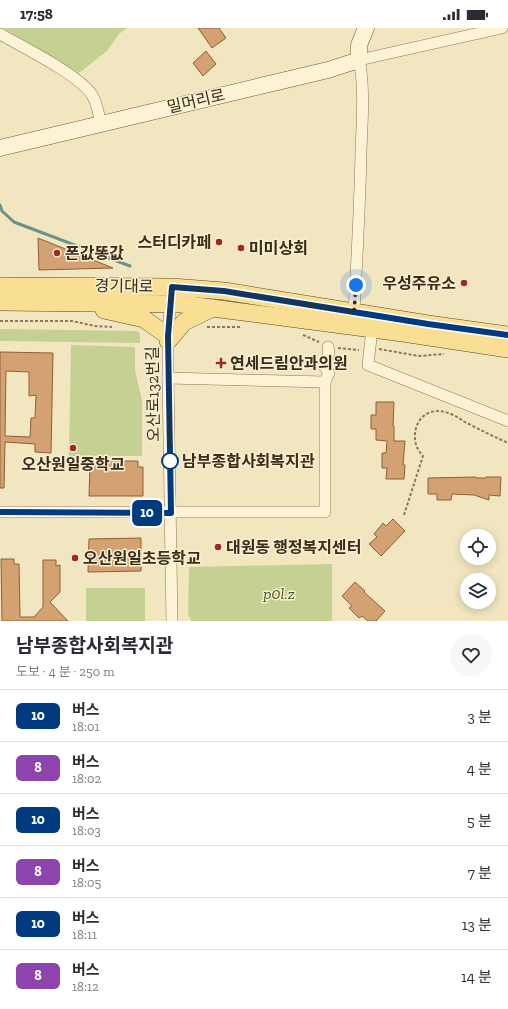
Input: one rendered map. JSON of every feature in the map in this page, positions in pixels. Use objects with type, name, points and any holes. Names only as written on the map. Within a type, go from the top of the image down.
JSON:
[{"type":"main road","points":[[359,60],[359,45],[366,28]]},
{"type":"main road","name":"밀머리로","points":[[0,148],[328,70],[359,60]]},
{"type":"main road","name":"경기대로","points":[[0,286],[171,295],[213,308],[508,349]]},
{"type":"main road","name":"경기대로","points":[[0,302],[66,302],[224,291],[508,335]]},
{"type":"main road","points":[[66,302],[144,319],[168,338],[184,322],[213,308]]},
{"type":"street","points":[[354,312],[362,130],[362,73],[359,60],[502,28]]},
{"type":"street","points":[[0,34],[80,82],[93,95],[101,124]]},
{"type":"street","name":"오산로132번길","points":[[171,295],[168,338],[168,378],[172,621]]},
{"type":"street","points":[[372,329],[368,365],[508,421]]},
{"type":"street","points":[[0,512],[325,512],[326,382],[329,373],[324,366],[329,352],[328,347]]},
{"type":"street","points":[[168,378],[326,382]]},
{"type":"path","points":[[328,347],[363,351],[370,348],[419,356],[448,353]]},
{"type":"path","points":[[404,515],[423,456],[418,451],[414,438],[416,428],[420,419],[427,413],[435,410],[453,415],[466,423],[508,443]]},
{"type":"green space","points":[[3,28],[127,28],[119,34],[107,51],[79,73]]},
{"type":"green space","points":[[0,329],[137,331],[140,334],[140,343],[0,341]]},
{"type":"green space","points":[[71,345],[135,347],[135,370],[142,400],[142,456],[69,456]]},
{"type":"green space","name":"p0l.z","points":[[332,564],[332,621],[191,621],[188,614],[189,567]]},
{"type":"green space","points":[[86,588],[145,588],[145,621],[86,621]]},
{"type":"building","points":[[198,28],[219,28],[226,38],[212,48]]},
{"type":"building","points":[[206,51],[216,64],[203,76],[193,63]]},
{"type":"building","name":"폰값똥값","points":[[38,238],[113,268],[39,270]]},
{"type":"building","points":[[0,352],[53,353],[51,453],[35,452],[35,444],[5,442],[4,488],[0,488]],"holes":[[[6,371],[29,372],[29,396],[36,395],[35,418],[31,418],[30,437],[5,436]]]},
{"type":"building","points":[[376,402],[394,402],[394,441],[405,441],[403,465],[405,465],[404,479],[386,479],[387,468],[382,468],[382,453],[386,453],[387,441],[376,440],[376,429],[371,429],[371,415],[376,415]]},
{"type":"building","points":[[105,461],[138,461],[138,467],[143,467],[143,496],[89,496],[90,465],[105,466]]},
{"type":"building","points":[[501,477],[500,496],[489,495],[489,500],[474,495],[452,494],[451,500],[437,500],[437,494],[428,494],[428,478]]},
{"type":"building","points":[[393,519],[405,531],[381,556],[369,544],[377,537],[374,534],[383,523],[386,526]]},
{"type":"building","points":[[141,538],[141,571],[88,572],[89,539]]},
{"type":"building","points":[[1,559],[14,559],[14,564],[19,564],[20,617],[34,617],[43,607],[43,560],[56,560],[56,566],[60,565],[60,592],[50,602],[68,621],[2,621]]},
{"type":"building","points":[[355,582],[385,611],[376,621],[368,621],[362,616],[359,618],[349,608],[352,606],[342,596]]},
{"type":"waterway","points":[[0,205],[2,211],[14,222],[130,266]]},
{"type":"bus line","name":"10","points":[[0,512],[171,513],[168,336],[172,287],[224,291],[428,324],[508,335]]},
{"type":"place","name":"스터디카페","points":[[219,242]]},
{"type":"place","name":"미미상회","points":[[241,248]]},
{"type":"place","name":"폰값똥값","points":[[57,253]]},
{"type":"place","name":"우성주유소","points":[[464,283]]},
{"type":"place","name":"연세드림안과의원","points":[[221,363]]},
{"type":"place","name":"오산원일중학교","points":[[73,448]]},
{"type":"place","name":"남부종합사회복지관","points":[[170,461]]},
{"type":"place","name":"대원동 행정복지센터","points":[[218,547]]},
{"type":"place","name":"오산원일초등학교","points":[[75,558]]},
{"type":"route","points":[[170,461],[170,468],[168,336],[172,287],[224,291],[354,312],[356,285]]}]
